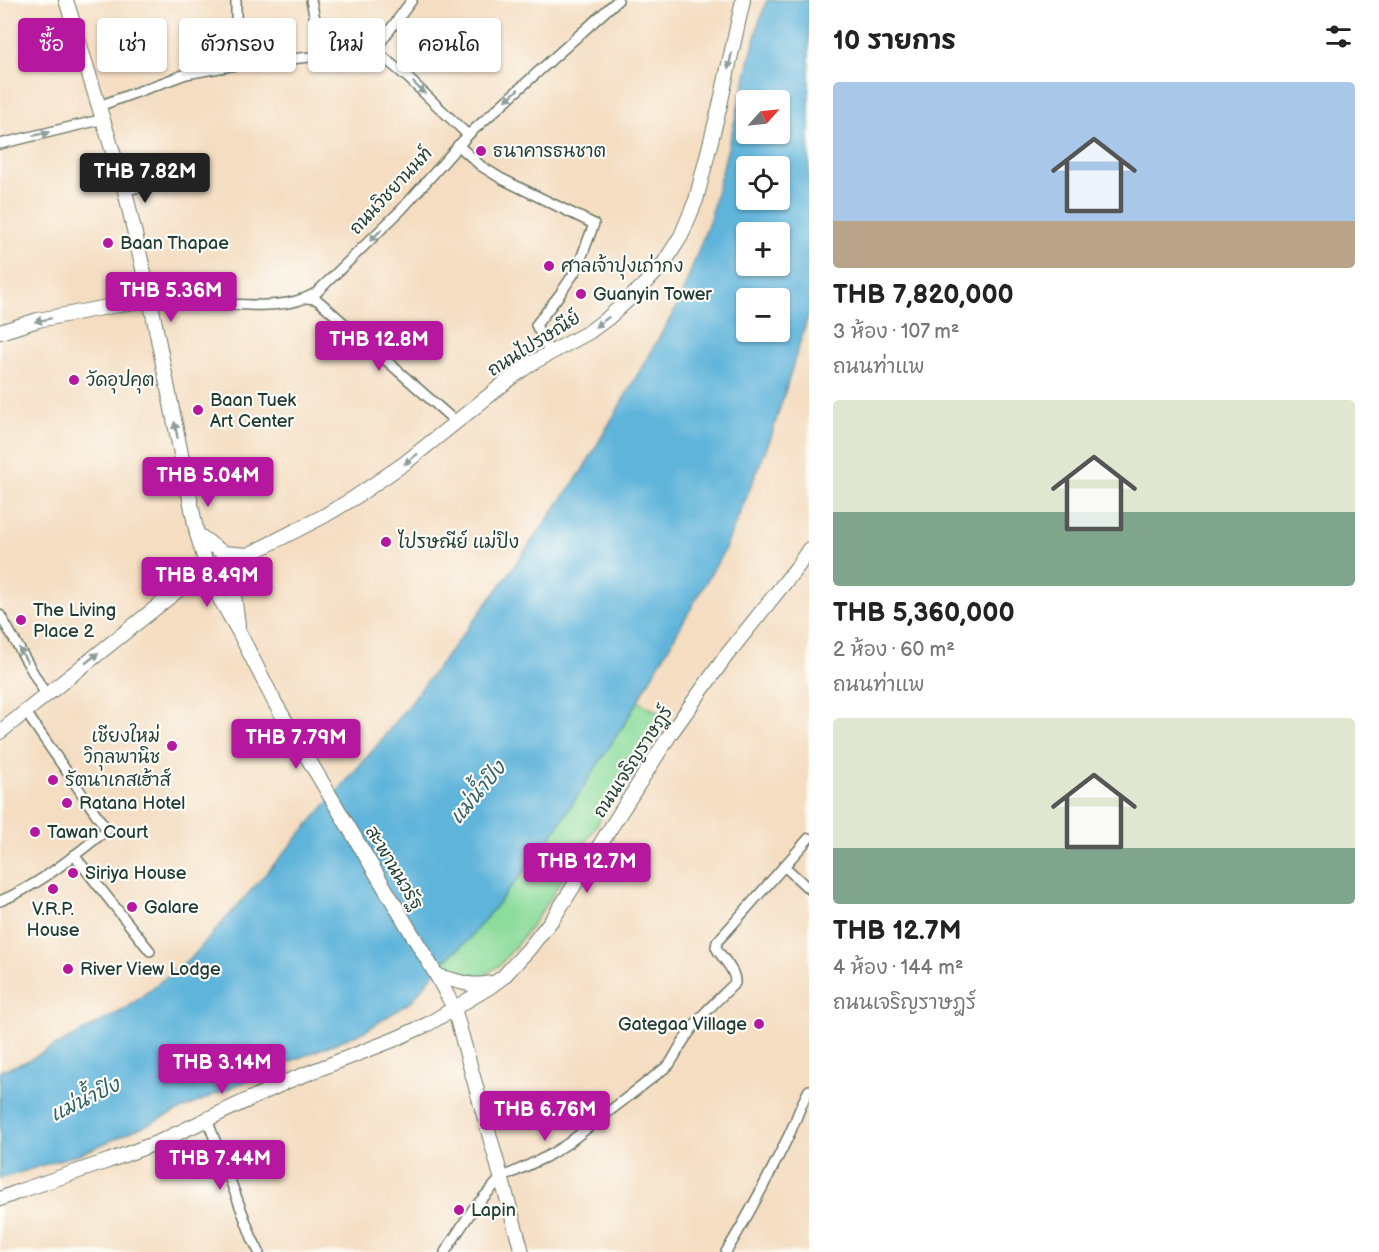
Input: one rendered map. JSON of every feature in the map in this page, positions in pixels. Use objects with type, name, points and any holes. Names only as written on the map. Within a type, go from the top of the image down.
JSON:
[{"type":"main road","name":"สะพานนวรัฐ","points":[[66,0],[125,191],[150,299],[197,534],[207,567],[219,597],[275,703],[454,1008],[522,1252]]},
{"type":"main road","name":"ถนนไปรษณีย์","points":[[248,555],[354,498],[405,463],[532,363],[589,332],[643,286],[664,262],[681,236],[696,200],[720,105],[739,1]]},
{"type":"main road","points":[[0,332],[38,320],[150,299]]},
{"type":"main road","points":[[197,534],[223,553],[248,555]]},
{"type":"main road","name":"ถนนเจริญราษฎร์","points":[[0,1199],[159,1142],[288,1081],[393,1040],[428,1024],[503,976],[528,950],[554,917],[671,733],[726,656],[809,549]]},
{"type":"main road","points":[[239,632],[233,587],[237,569],[248,555]]},
{"type":"main road","points":[[0,732],[207,567]]},
{"type":"main road","points":[[437,976],[477,986],[503,976]]},
{"type":"street","points":[[236,0],[236,18]]},
{"type":"street","points":[[311,0],[315,18]]},
{"type":"street","points":[[385,36],[412,0]]},
{"type":"street","name":"ถนนวิชยานนท์","points":[[150,299],[273,305],[307,298],[320,291],[402,209],[468,135],[618,0]]},
{"type":"street","points":[[385,58],[468,135]]},
{"type":"street","points":[[0,144],[101,112],[186,74],[197,72]]},
{"type":"street","points":[[458,145],[481,166],[502,179],[594,224],[577,268],[536,325],[550,353]]},
{"type":"street","points":[[125,191],[156,182],[204,174]]},
{"type":"street","points":[[320,291],[320,302]]},
{"type":"street","points":[[307,298],[320,302],[456,422]]},
{"type":"street","points":[[0,615],[46,695]]},
{"type":"street","points":[[0,901],[18,894],[50,874],[107,830],[25,711]]},
{"type":"street","points":[[445,1252],[473,1209],[501,1178],[546,1157],[567,1144],[669,1065],[699,1019],[735,983],[735,975],[718,951],[717,942],[809,838]]},
{"type":"street","points":[[74,855],[150,951]]},
{"type":"street","points":[[784,866],[809,889]]},
{"type":"street","points":[[726,1252],[789,1134],[809,1090]]},
{"type":"street","points":[[207,1119],[259,1252]]},
{"type":"green space","points":[[638,701],[665,716],[530,928],[501,964],[468,986],[443,962],[467,941],[547,843]]},
{"type":"water","name":"แม่น้ำปิง","points":[[767,0],[809,0],[809,313],[771,437],[725,549],[628,718],[547,843],[467,941],[443,962],[412,1001],[365,1031],[87,1151],[0,1179],[0,1071],[25,1062],[127,1008],[194,955],[380,742],[495,593],[582,471],[678,305],[709,222],[736,116],[736,144],[790,144],[790,90],[743,90],[758,25]]},
{"type":"place","name":"ธนาคารธนชาต","points":[[481,151]]},
{"type":"place","name":"Baan Thapae","points":[[108,243]]},
{"type":"place","name":"ศาลเจ้าปุงเถ่ากง","points":[[549,266]]},
{"type":"place","name":"Guanyin Tower","points":[[581,294]]},
{"type":"place","name":"วัดอุปคุต","points":[[74,380]]},
{"type":"place","name":"Baan Tuek Art Center","points":[[198,410]]},
{"type":"place","name":"ไปรษณีย์ แม่ปิง","points":[[386,542]]},
{"type":"place","name":"The Living Place 2","points":[[21,620]]},
{"type":"place","name":"เชียงใหม่ วิกุลพานิช","points":[[172,746]]},
{"type":"place","name":"รัตนาเกสเฮ้าส์","points":[[53,780]]},
{"type":"place","name":"Ratana Hotel","points":[[67,803]]},
{"type":"place","name":"Tawan Court","points":[[35,832]]},
{"type":"place","name":"Siriya House","points":[[73,873]]},
{"type":"place","name":"V.R.P. House","points":[[53,889]]},
{"type":"place","name":"Galare","points":[[132,907]]},
{"type":"place","name":"River View Lodge","points":[[68,969]]},
{"type":"place","name":"Gategaa Village","points":[[759,1024]]},
{"type":"place","name":"Lapin","points":[[459,1210]]}]
